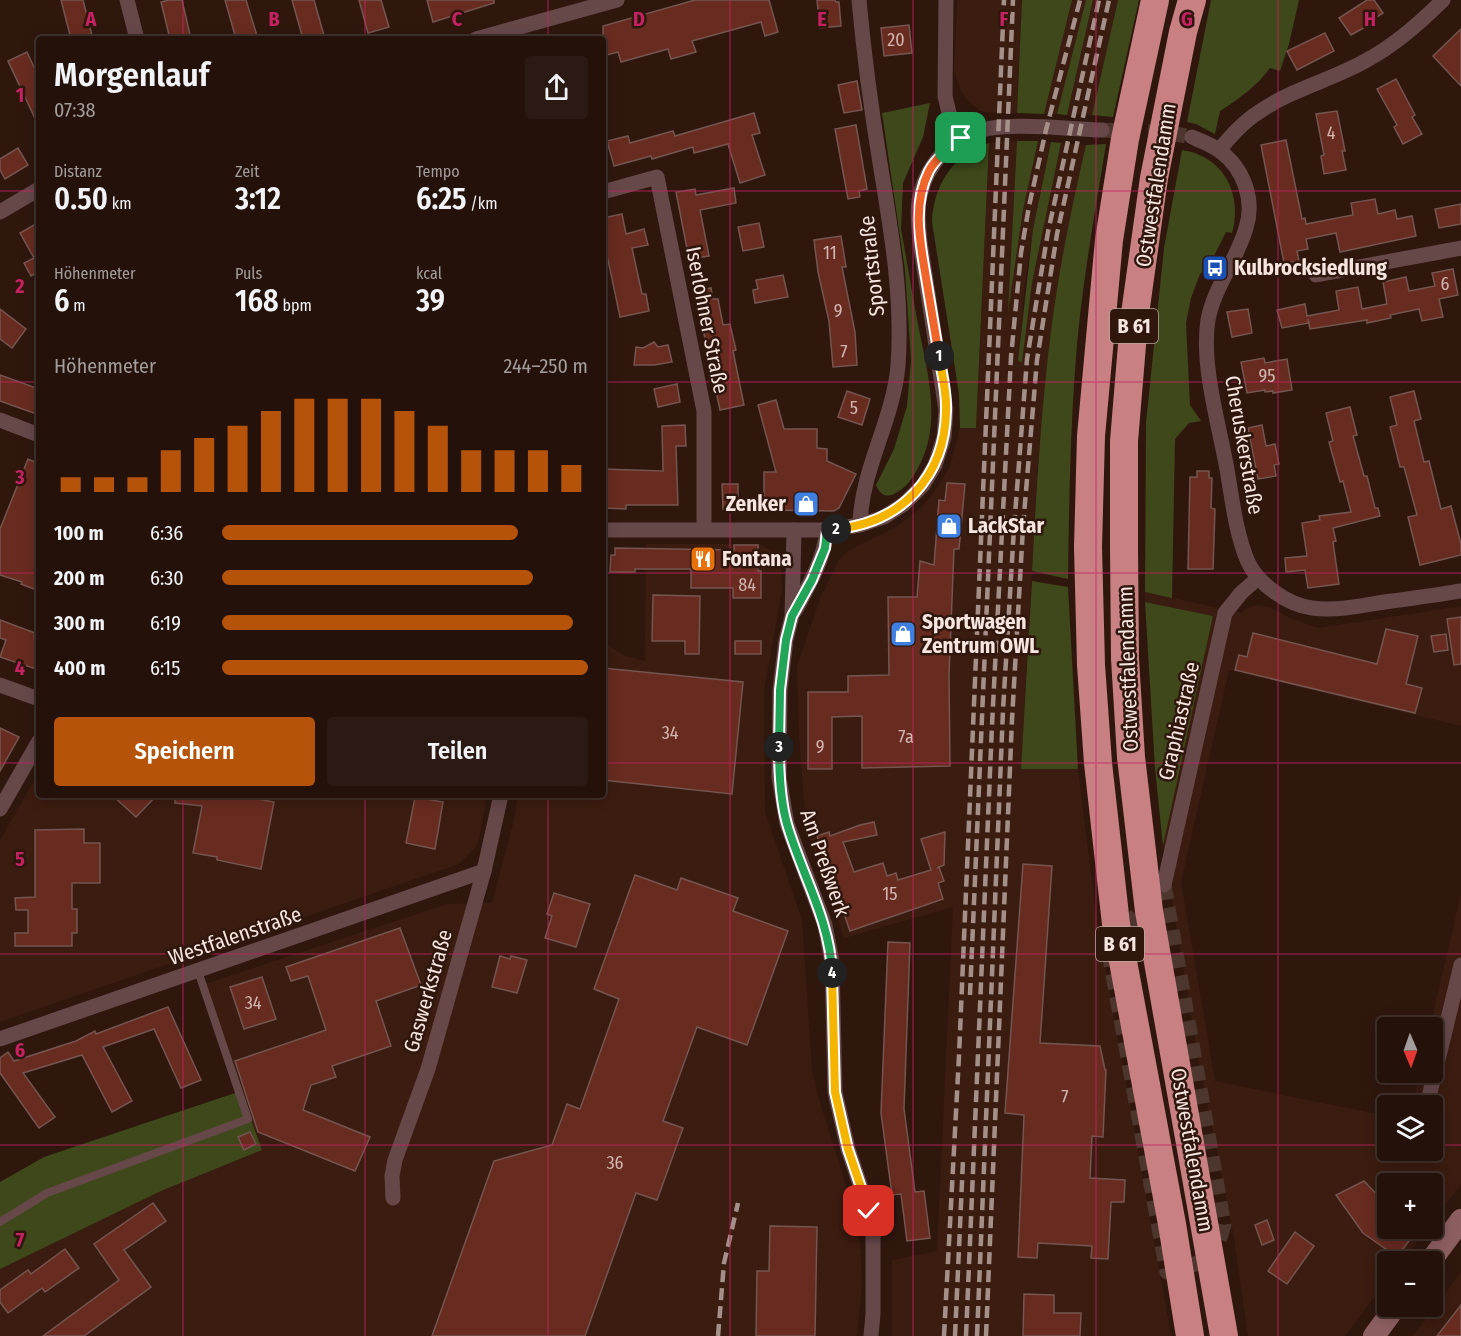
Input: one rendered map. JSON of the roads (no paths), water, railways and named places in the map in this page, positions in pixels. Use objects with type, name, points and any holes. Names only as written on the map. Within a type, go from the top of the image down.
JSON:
[{"type":"highway","name":"Ostwestfalendamm","points":[[1155,0],[1125,139],[1109,240],[1091,436],[1088,547],[1091,665],[1098,764],[1116,924],[1172,1224],[1190,1336]]},
{"type":"highway","name":"Ostwestfalendamm","points":[[1192,0],[1183,32],[1154,178],[1134,321],[1124,441],[1125,659],[1131,757],[1149,911],[1224,1336]]},
{"type":"main road","points":[[1438,1251],[1461,1220]]},
{"type":"main road","points":[[1374,1336],[1388,1317]]},
{"type":"street","points":[[127,0],[136,36]]},
{"type":"street","points":[[485,36],[567,7],[617,0]]},
{"type":"street","name":"Sportstraße","points":[[859,0],[866,72],[896,261],[899,312],[898,368],[889,411],[862,496],[860,525]]},
{"type":"street","points":[[946,0],[945,96],[949,113],[961,138]]},
{"type":"street","points":[[1219,150],[1239,127],[1259,111],[1369,59],[1398,39],[1443,0]]},
{"type":"street","points":[[606,530],[827,530],[860,525],[884,517],[904,504],[917,491],[935,465],[944,437],[946,410],[943,381],[920,242],[918,214],[921,192],[930,169],[944,152],[972,132],[1004,127],[1102,130]]},
{"type":"street","name":"Cheruskerstraße","points":[[1192,137],[1219,150],[1232,162],[1246,183],[1249,203],[1247,228],[1212,303],[1207,340],[1208,364],[1240,539],[1248,562],[1258,578],[1294,602],[1310,608],[1332,610],[1461,591]]},
{"type":"street","name":"Iserlohner Straße","points":[[606,191],[657,177],[704,411],[704,529]]},
{"type":"street","points":[[0,212],[36,191]]},
{"type":"street","points":[[1316,274],[1461,248]]},
{"type":"street","points":[[0,420],[36,434]]},
{"type":"street","name":"Am Preßwerk","points":[[794,530],[792,616],[780,690],[779,777],[787,824],[825,926],[832,962],[835,1092],[848,1149],[869,1211],[873,1231],[871,1336]]},
{"type":"street","name":"Am Preßwerk","points":[[792,616],[812,580],[825,548],[827,530]]},
{"type":"street","name":"Graphiastraße","points":[[1164,885],[1225,613],[1241,593],[1258,578]]},
{"type":"street","points":[[0,685],[36,698]]},
{"type":"street","points":[[0,809],[36,746]]},
{"type":"street","name":"Gaswerkstraße","points":[[393,1197],[392,1176],[395,1160],[428,1069],[484,871],[500,798]]},
{"type":"street","name":"Westfalenstraße","points":[[0,1039],[484,871]]},
{"type":"street","points":[[1429,1095],[1461,965]]},
{"type":"lane","points":[[0,1222],[47,1193],[248,1119],[198,971]]},
{"type":"tunnel","points":[[1102,130],[1170,133],[1192,137]]},
{"type":"tunnel","points":[[1164,885],[1224,1225],[1211,1254],[1197,1263],[1167,1272],[1109,953],[1114,940],[1164,885]]},
{"type":"railway","points":[[944,1336],[959,1056],[1004,0]]},
{"type":"railway","points":[[970,995],[1013,0]]},
{"type":"railway","points":[[966,1336],[992,725],[1011,357],[1021,253],[1029,206],[1080,0]]},
{"type":"railway","points":[[977,1336],[1003,710],[1027,359],[1048,232],[1099,0]]},
{"type":"railway","points":[[986,1336],[1012,720],[1023,527],[1037,360],[1057,234],[1109,0]]},
{"type":"railway","points":[[955,1336],[963,1160]]},
{"type":"railway","points":[[718,1336],[724,1263],[738,1203]]},
{"type":"place","name":"Kulbrocksiedlung","points":[[1215,268]]},
{"type":"place","name":"Zenker","points":[[806,504]]},
{"type":"place","name":"LackStar","points":[[949,526]]},
{"type":"place","name":"Fontana","points":[[703,559]]},
{"type":"place","name":"Sportwagen Zentrum OWL","points":[[903,634]]}]
